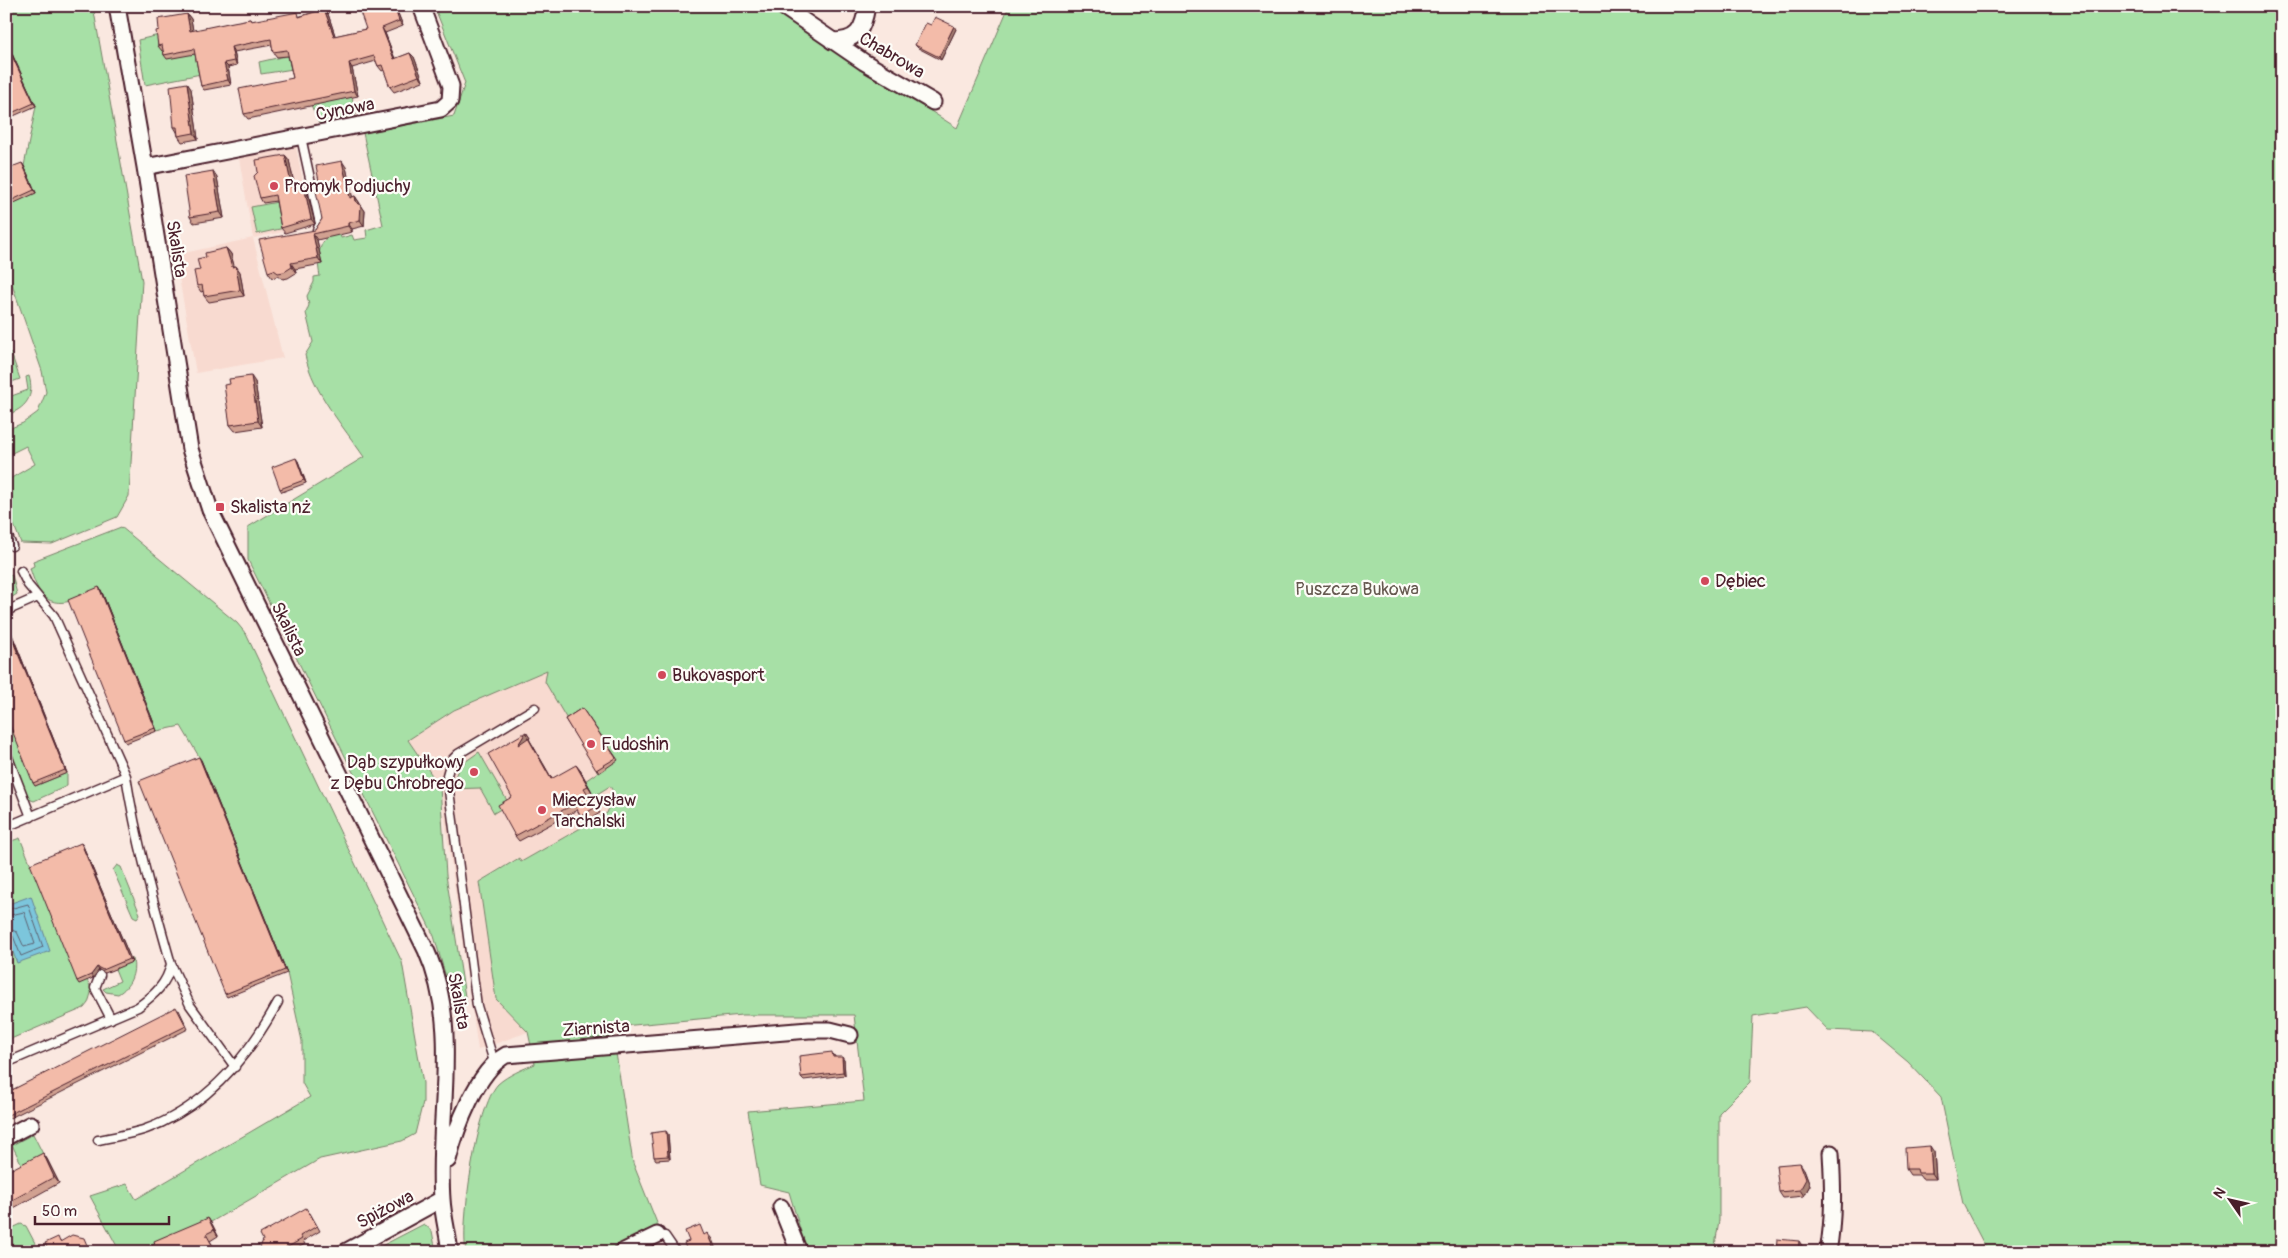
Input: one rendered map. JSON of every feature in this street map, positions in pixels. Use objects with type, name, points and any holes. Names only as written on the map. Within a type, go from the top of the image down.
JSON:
[{"type":"street","name":"Skalista","points":[[117,6],[146,168],[190,448],[210,510],[436,974],[444,1012],[446,1041],[442,1199],[450,1252]]},
{"type":"street","name":"Cynowa","points":[[146,168],[438,110],[446,104],[452,94],[451,86],[421,6]]},
{"type":"street","name":"Chabrowa","points":[[782,6],[832,41],[933,102]]},
{"type":"street","points":[[832,41],[848,40],[857,34],[864,21],[867,6]]},
{"type":"street","name":"Ziarnista","points":[[494,1062],[506,1055],[542,1050],[809,1030],[830,1030],[850,1035]]},
{"type":"street","points":[[442,1199],[446,1167],[456,1135],[477,1089],[494,1062]]},
{"type":"street","points":[[6,1137],[31,1124]]},
{"type":"street","points":[[1828,1252],[1832,1229],[1834,1191],[1831,1153]]},
{"type":"street","name":"Spiżowa","points":[[345,1252],[442,1199]]},
{"type":"street","points":[[781,1207],[799,1252]]},
{"type":"street","points":[[622,1252],[658,1234]]},
{"type":"lane","points":[[301,137],[320,224],[317,231],[306,233]]},
{"type":"lane","points":[[6,532],[12,546]]},
{"type":"lane","points":[[21,571],[38,597],[54,616],[126,776],[134,828],[171,964],[190,1005],[235,1067]]},
{"type":"lane","points":[[6,611],[38,597]]},
{"type":"lane","points":[[494,1062],[477,1006],[447,775],[451,761],[458,754],[535,708]]},
{"type":"lane","points":[[6,752],[31,817]]},
{"type":"lane","points":[[6,827],[126,776]]},
{"type":"lane","points":[[6,1063],[138,1007],[152,996],[169,975],[171,964]]},
{"type":"lane","points":[[100,975],[95,988],[111,1019]]},
{"type":"lane","points":[[98,1140],[146,1129],[183,1112],[212,1089],[235,1067],[260,1035],[278,1002]]},
{"type":"lane","points":[[658,1234],[665,1236],[676,1252]]},
{"type":"shaded area","name":"Promyk Podjuchy","points":[[296,147],[312,226],[253,238],[239,158]]},
{"type":"shaded area","points":[[253,238],[283,358],[196,373],[175,255]]},
{"type":"shaded area","points":[[547,670],[617,799],[611,803],[608,813],[521,862],[518,858],[479,882],[496,999],[528,1032],[478,1050],[440,787],[408,740],[455,710]]},
{"type":"green space","points":[[8,6],[93,6],[142,281],[129,496],[117,517],[52,544],[21,543],[6,505],[8,480],[35,464],[26,446],[6,456],[6,430],[23,423],[38,412],[46,392],[42,371],[6,267],[6,209],[11,202],[36,193],[24,166],[36,106],[6,41],[6,22],[13,19]]},
{"type":"green space","name":"Puszcza Bukowa","points":[[434,6],[779,6],[836,50],[957,128],[1009,6],[2282,6],[2282,1252],[1988,1252],[1963,1204],[1941,1097],[1908,1062],[1872,1032],[1828,1030],[1806,1007],[1753,1016],[1750,1082],[1719,1113],[1719,1220],[1714,1252],[807,1252],[789,1192],[760,1185],[748,1111],[864,1101],[854,1015],[742,1015],[612,1027],[633,1163],[659,1228],[607,1252],[466,1252],[468,1191],[483,1115],[490,1096],[498,1084],[511,1075],[535,1064],[528,1032],[496,999],[479,882],[519,858],[521,862],[607,813],[611,803],[617,799],[610,786],[594,796],[585,781],[598,772],[545,682],[547,670],[454,710],[408,740],[440,787],[446,875],[466,1003],[455,1008],[434,936],[248,560],[248,527],[364,457],[330,408],[309,369],[305,355],[313,342],[306,313],[309,305],[307,296],[314,282],[314,277],[320,276],[318,262],[320,249],[327,238],[339,231],[341,238],[352,235],[354,240],[367,238],[366,230],[383,225],[363,133],[454,116],[465,83]]},
{"type":"green space","points":[[159,35],[162,51],[197,54],[201,74],[145,85],[138,40]]},
{"type":"green space","points":[[290,55],[293,69],[261,74],[259,62]]},
{"type":"green space","points":[[352,97],[356,115],[319,123],[311,105]]},
{"type":"green space","points":[[283,201],[289,227],[257,234],[251,207]]},
{"type":"green space","points":[[11,353],[20,379],[6,384],[6,355]]},
{"type":"green space","points":[[29,376],[31,383],[30,396],[19,409],[6,415],[6,398],[28,390],[26,377]]},
{"type":"green space","points":[[121,527],[237,623],[246,634],[402,962],[423,1083],[423,1102],[415,1134],[402,1141],[320,1159],[211,1222],[150,1252],[120,1252],[90,1196],[127,1184],[136,1199],[310,1097],[302,1083],[302,1041],[287,973],[201,760],[181,726],[157,731],[101,590],[66,602],[48,600],[35,583],[30,568],[34,566],[33,561]]},
{"type":"green space","points":[[12,575],[17,594],[6,601],[6,576]]},
{"type":"green space","points":[[6,713],[35,786],[67,773],[67,786],[34,801],[29,799],[6,739]]},
{"type":"green space","points":[[479,752],[509,804],[494,813],[480,788],[451,789],[459,766]]},
{"type":"green space","points":[[20,838],[79,983],[87,980],[92,990],[88,1003],[84,1008],[6,1041],[6,843]]},
{"type":"green space","points":[[117,865],[121,867],[140,914],[137,918],[133,916],[113,870]]},
{"type":"green space","points":[[130,959],[133,959],[134,969],[129,984],[118,994],[106,992],[103,989],[120,981],[115,969],[131,962]]},
{"type":"green space","points":[[33,1134],[45,1158],[25,1171],[12,1145]]},
{"type":"green space","points":[[21,1224],[26,1226],[36,1245],[17,1252],[6,1231]]},
{"type":"green space","points":[[424,1224],[432,1231],[436,1252],[370,1252]]},
{"type":"water","points":[[31,896],[50,951],[17,963],[6,933],[6,905]]},
{"type":"building","points":[[358,6],[394,6],[399,21],[382,28],[394,59],[410,53],[419,76],[390,87],[382,65],[378,66],[374,56],[349,63],[354,91],[244,114],[239,89],[293,78],[287,50],[273,52],[271,39],[231,47],[234,61],[224,63],[228,80],[201,86],[194,49],[164,55],[162,45],[158,46],[156,31],[159,30],[158,19],[187,14],[190,31],[298,12],[299,17],[324,9],[334,36],[366,29]]},
{"type":"building","points":[[935,17],[954,26],[939,57],[915,45],[926,23],[931,25]]},
{"type":"building","points":[[6,43],[34,103],[7,115],[6,114]]},
{"type":"building","points":[[187,83],[194,133],[178,136],[177,127],[174,127],[170,86]]},
{"type":"building","points":[[285,155],[292,188],[304,186],[311,219],[281,228],[275,195],[260,198],[254,176],[258,172],[256,160]]},
{"type":"building","points":[[342,161],[350,198],[355,196],[356,202],[361,205],[360,220],[348,223],[348,226],[313,234],[318,258],[291,263],[292,267],[284,272],[278,273],[274,270],[268,272],[259,240],[315,230],[322,219],[314,182],[319,181],[316,166]]},
{"type":"building","points":[[22,163],[34,190],[10,201],[6,193],[6,169]]},
{"type":"building","points":[[213,171],[220,212],[190,217],[184,176]]},
{"type":"building","points":[[226,248],[232,267],[236,266],[240,290],[204,296],[202,285],[197,286],[194,271],[200,270],[197,259],[206,257],[205,253]]},
{"type":"building","points":[[251,376],[258,421],[230,425],[224,385],[230,384],[229,379]]},
{"type":"building","points":[[296,458],[304,480],[280,489],[272,467]]},
{"type":"building","points":[[99,587],[155,728],[124,740],[68,600]]},
{"type":"building","points":[[6,624],[65,770],[33,783],[6,715]]},
{"type":"building","points":[[582,708],[616,758],[596,770],[565,719]]},
{"type":"building","points":[[526,732],[518,745],[528,738],[551,779],[576,765],[588,786],[584,788],[596,807],[581,816],[574,804],[515,836],[498,805],[512,797],[488,754]]},
{"type":"building","points":[[199,757],[285,970],[225,994],[139,781]]},
{"type":"building","points":[[81,843],[129,959],[103,970],[97,967],[91,975],[77,981],[30,864]]},
{"type":"building","points":[[176,1007],[186,1026],[6,1116],[6,1093]]},
{"type":"building","points":[[832,1052],[833,1057],[842,1057],[843,1072],[801,1077],[799,1056]]},
{"type":"building","points":[[666,1131],[668,1156],[654,1157],[651,1133]]},
{"type":"building","points":[[1930,1146],[1932,1173],[1918,1173],[1917,1169],[1906,1169],[1905,1148]]},
{"type":"building","points":[[43,1153],[54,1177],[7,1203],[6,1172]]},
{"type":"building","points":[[1800,1163],[1806,1179],[1800,1190],[1779,1192],[1776,1165]]},
{"type":"building","points":[[306,1208],[317,1226],[300,1236],[302,1239],[279,1252],[270,1252],[260,1248],[263,1240],[260,1234]]},
{"type":"building","points":[[208,1218],[214,1230],[206,1234],[216,1252],[138,1252],[155,1244],[154,1241]]},
{"type":"building","points":[[700,1225],[704,1235],[707,1233],[715,1252],[684,1252],[687,1251],[684,1243],[689,1241],[685,1231]]},
{"type":"building","points":[[72,1235],[84,1238],[89,1250],[85,1252],[49,1252],[45,1243],[58,1237],[60,1242]]},
{"type":"building","points":[[1777,1239],[1799,1241],[1798,1252],[1776,1252]]},
{"type":"place","name":"Promyk Podjuchy","points":[[274,186]]},
{"type":"place","name":"Skalista nż","points":[[220,507]]},
{"type":"place","name":"Dębiec","points":[[1705,581]]},
{"type":"place","name":"Bukovasport","points":[[662,675]]},
{"type":"place","name":"Fudoshin","points":[[591,744]]},
{"type":"place","name":"Dąb szypułkowy z Dębu Chrobrego","points":[[474,772]]},
{"type":"place","name":"Mieczysław Tarchalski","points":[[542,810]]}]
